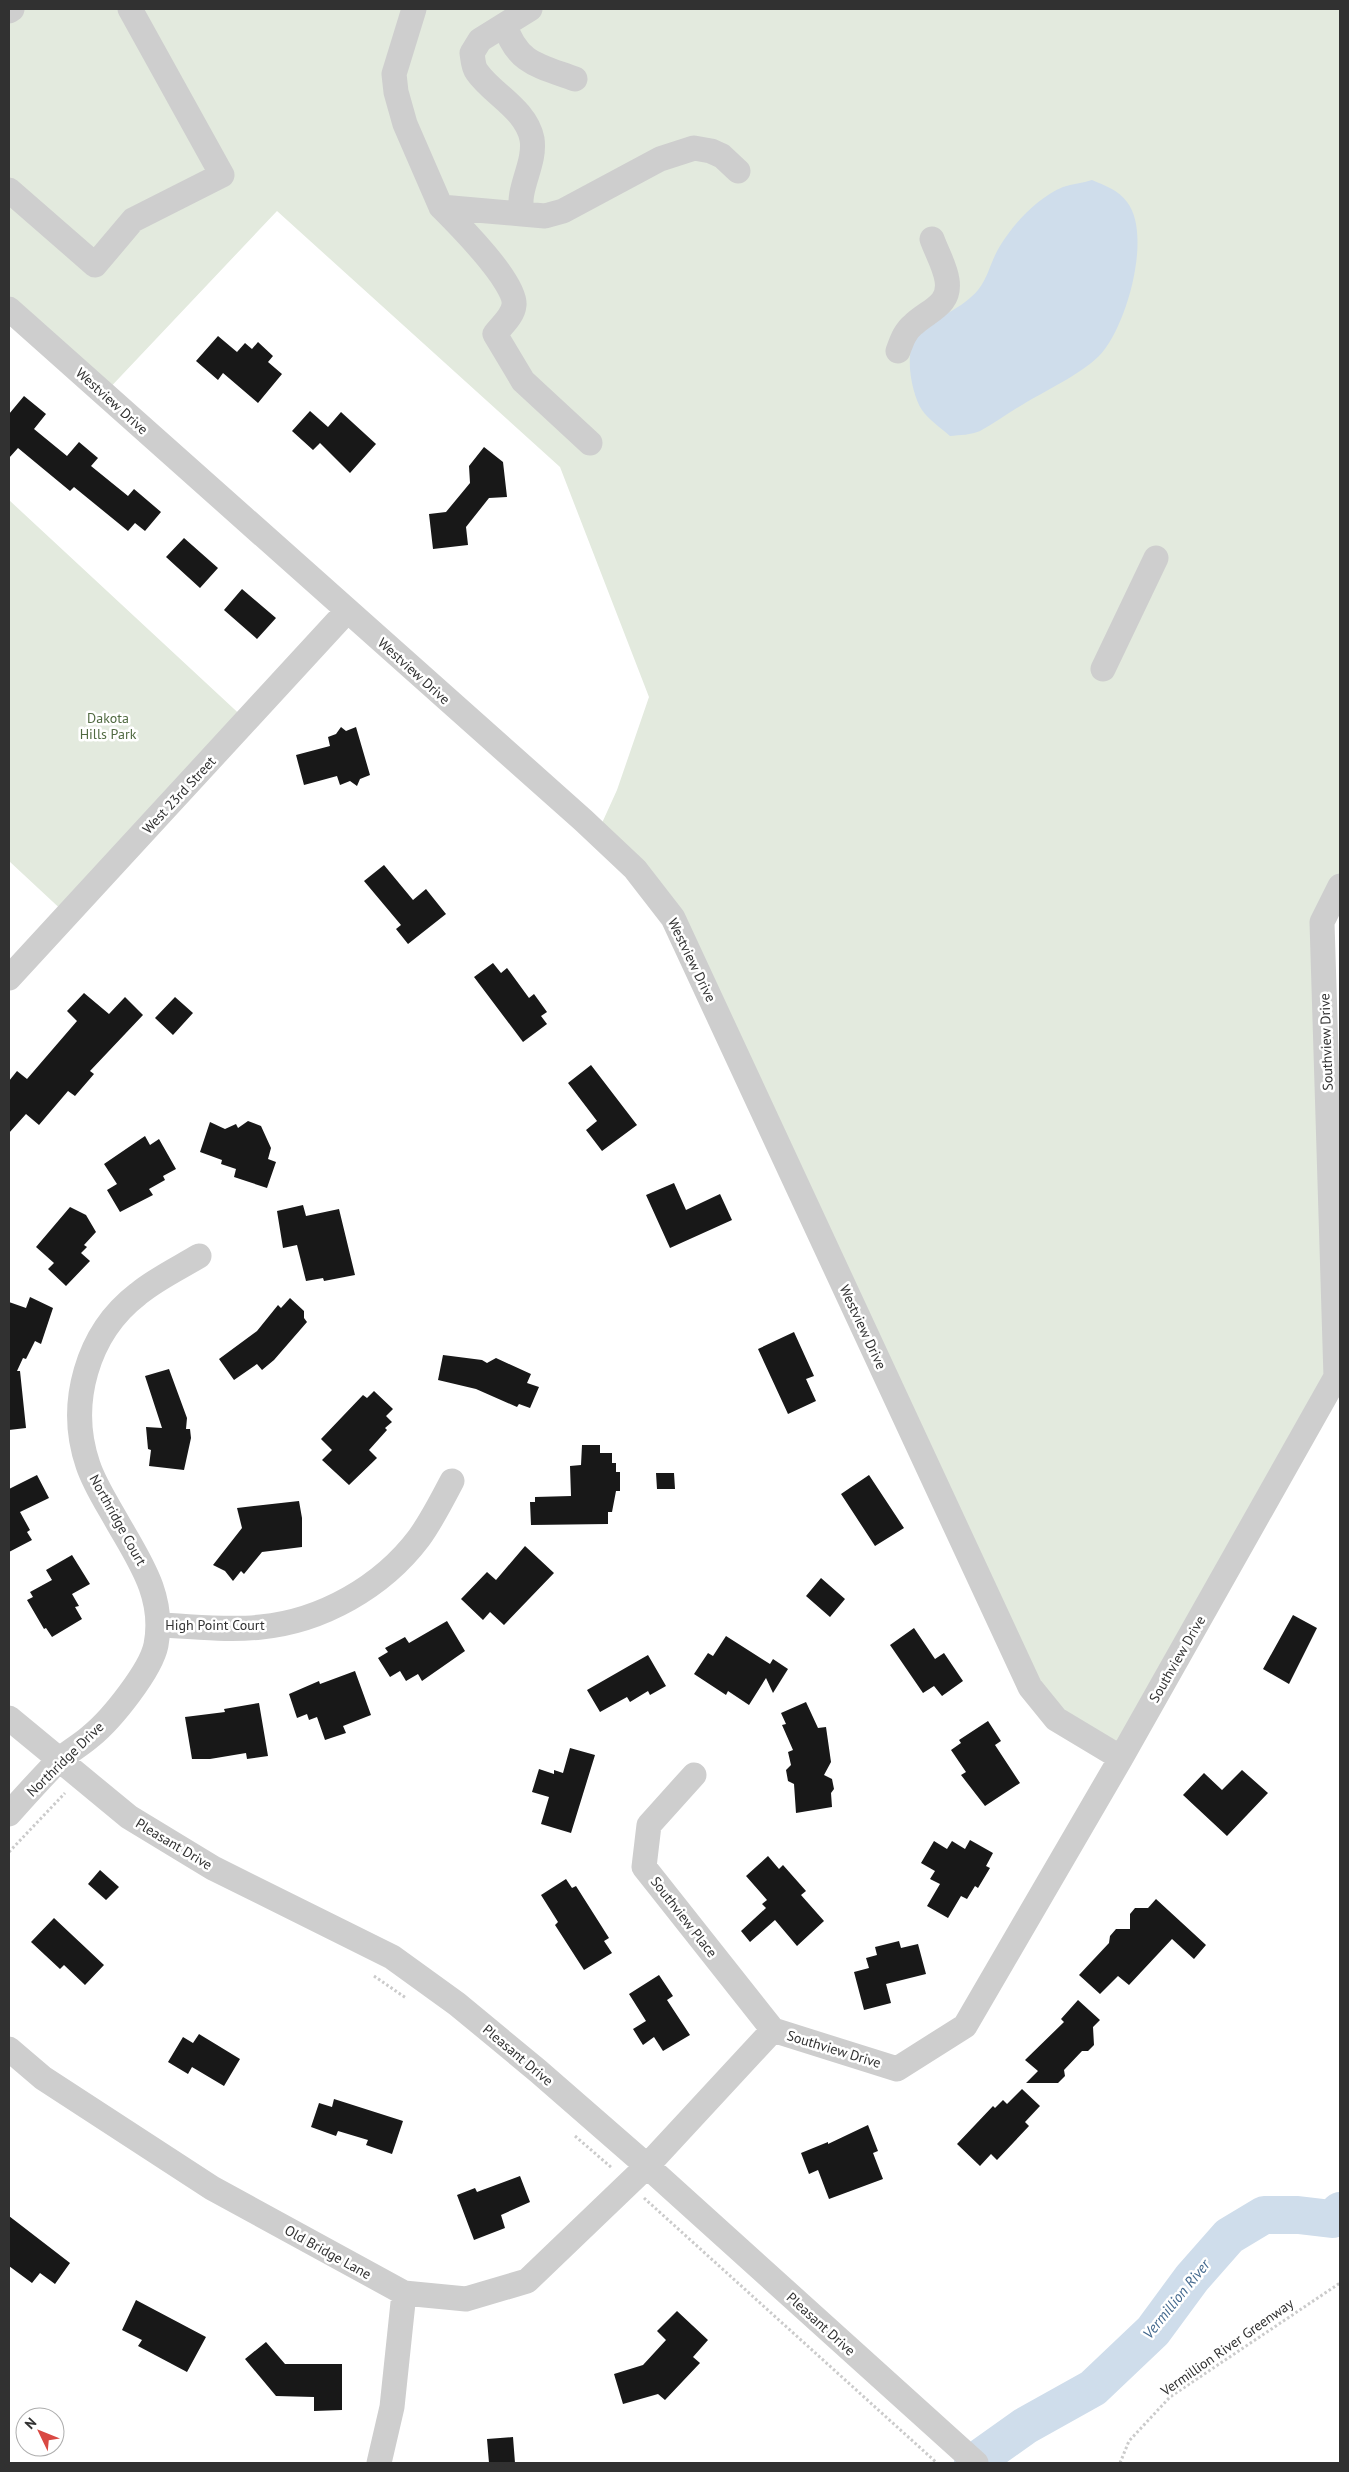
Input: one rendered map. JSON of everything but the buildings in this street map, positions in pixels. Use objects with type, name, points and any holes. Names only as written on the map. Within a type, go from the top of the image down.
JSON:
[{"type":"street","points":[[9,190],[95,265],[134,220],[222,175],[130,9]]},
{"type":"street","points":[[414,9],[394,74],[396,92],[405,124],[441,207],[482,250],[505,281],[515,302],[513,312],[495,334],[523,381],[590,443]]},
{"type":"street","points":[[522,214],[520,203],[532,155],[532,139],[527,125],[476,70],[472,53],[480,40],[530,9]]},
{"type":"street","points":[[504,25],[510,42],[533,64],[575,80]]},
{"type":"street","points":[[441,207],[545,216],[563,211],[660,158],[694,148],[711,151],[722,156],[738,171]]},
{"type":"street","points":[[898,351],[904,335],[913,324],[946,297],[947,282],[945,270],[932,239]]},
{"type":"street","name":"Westview Drive","points":[[9,309],[583,820],[635,870],[673,918],[1030,1687],[1056,1719],[1121,1758]]},
{"type":"street","points":[[1103,669],[1156,558]]},
{"type":"street","name":"West 23rd Street","points":[[9,978],[347,611]]},
{"type":"street","name":"Southview Drive","points":[[647,2166],[773,2030],[897,2069],[965,2026],[1121,1758],[1336,1378],[1322,922],[1340,886]]},
{"type":"street","name":"Northridge Court","points":[[158,1625],[158,1611],[151,1582],[88,1465],[79,1422],[81,1393],[93,1351],[117,1314],[138,1294],[199,1256]]},
{"type":"street","name":"High Point Court","points":[[158,1625],[262,1627],[292,1621],[337,1606],[377,1580],[411,1548],[421,1536],[452,1481]]},
{"type":"street","name":"Northridge Drive","points":[[9,1814],[59,1760],[92,1736],[141,1679],[156,1645],[158,1625]]},
{"type":"street","name":"Pleasant Drive","points":[[9,1718],[129,1817],[213,1868],[392,1958],[464,2010],[647,2166],[976,2463]]},
{"type":"street","name":"Southview Place","points":[[694,1775],[649,1825],[644,1867],[773,2030]]},
{"type":"street","name":"Old Bridge Lane","points":[[9,2049],[42,2078],[212,2188],[404,2293],[466,2299],[527,2281],[647,2166]]},
{"type":"street","points":[[379,2463],[392,2407],[404,2293]]},
{"type":"path","points":[[9,1852],[66,1792]]},
{"type":"path","points":[[629,2183],[937,2463]]},
{"type":"path","name":"Vermillion River Greenway","points":[[1120,2463],[1129,2440],[1170,2397],[1340,2283]]},
{"type":"green space","points":[[9,9],[1340,9],[1340,886],[1322,923],[1336,1377],[1121,1758],[1056,1719],[673,918],[597,834],[617,790],[649,697],[560,467],[277,211],[104,394],[9,309]]},
{"type":"green space","name":"Dakota Hills Park","points":[[9,500],[247,721],[67,915],[9,861]]},
{"type":"water","points":[[1092,180],[1116,191],[1127,202],[1134,217],[1137,236],[1137,258],[1127,304],[1109,343],[1099,356],[1083,369],[980,431],[950,436],[928,417],[918,402],[910,370],[911,348],[914,338],[934,321],[972,297],[985,279],[997,251],[1006,237],[1035,204],[1063,187]]},
{"type":"waterway","name":"Vermillion River","points":[[973,2463],[1025,2426],[1093,2388],[1153,2331],[1192,2278],[1229,2236],[1264,2215],[1298,2215],[1332,2219],[1340,2211]]}]
